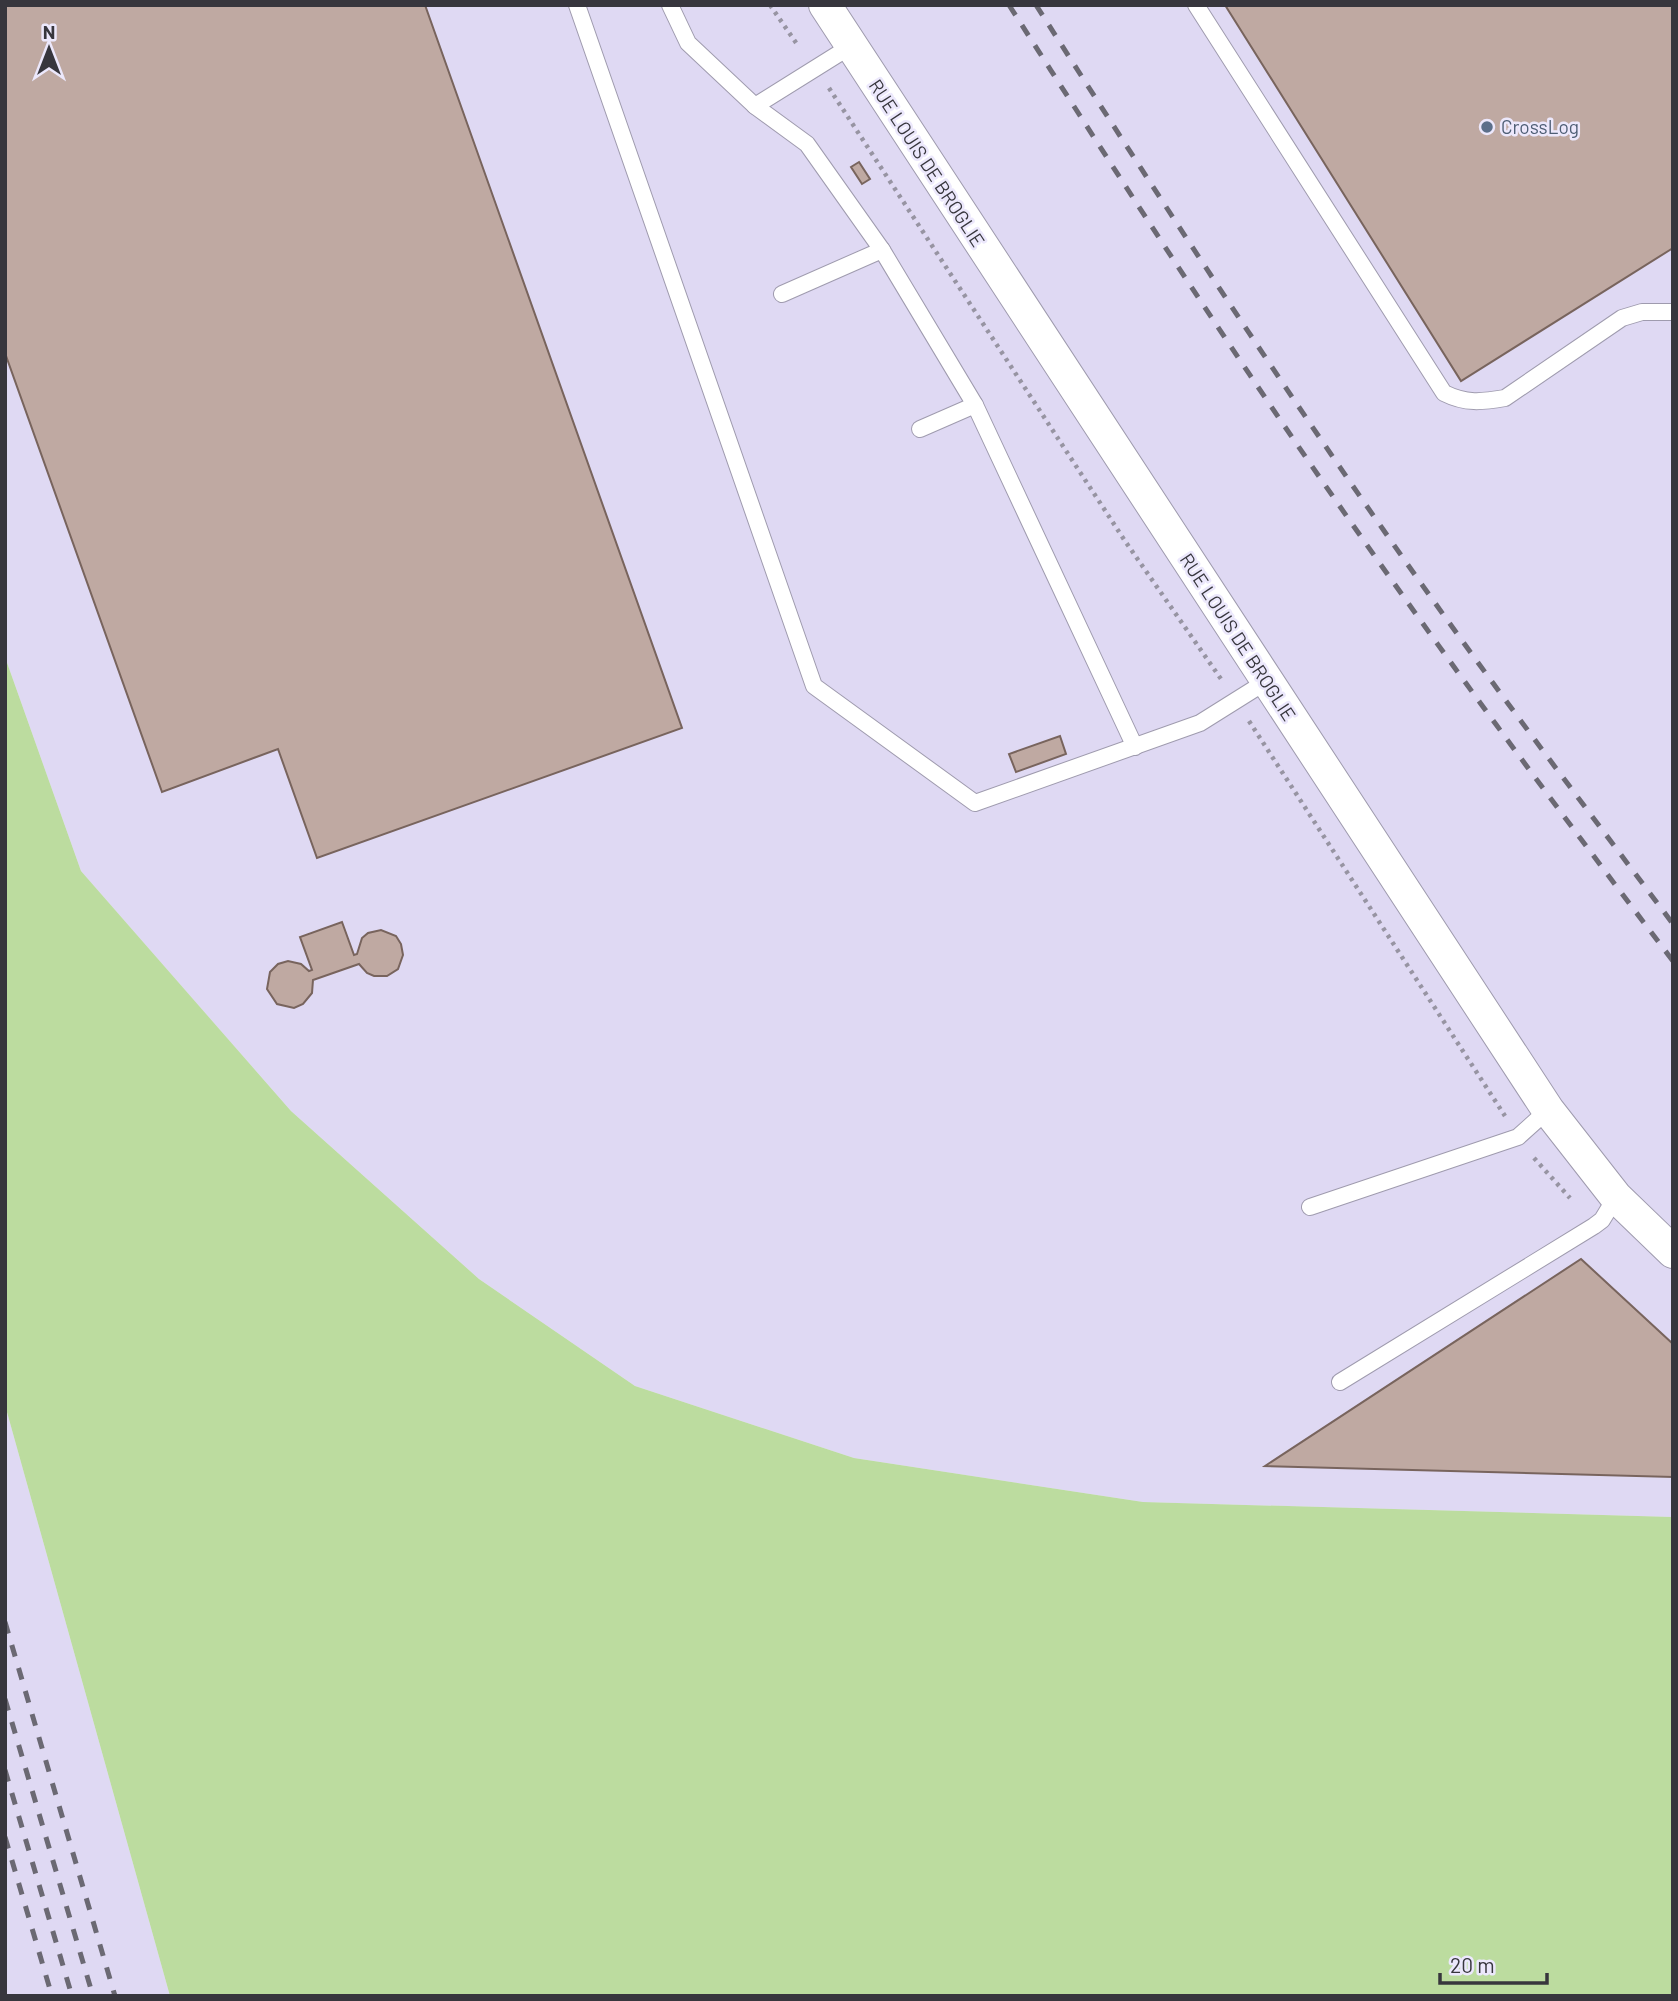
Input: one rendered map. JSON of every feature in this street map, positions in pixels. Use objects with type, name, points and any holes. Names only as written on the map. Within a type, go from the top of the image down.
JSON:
[{"type":"street","name":"RUE LOUIS DE BROGLIE","points":[[825,5],[1548,1110],[1616,1197],[1673,1252]]},
{"type":"lane","points":[[577,5],[814,686],[975,803],[1200,723],[1267,681]]},
{"type":"lane","points":[[670,5],[688,43],[755,106],[807,144],[881,250],[975,405],[1135,747]]},
{"type":"lane","points":[[1196,5],[1444,393],[1460,401],[1505,398],[1622,318],[1642,312],[1673,312]]},
{"type":"lane","points":[[755,106],[851,46]]},
{"type":"lane","points":[[782,294],[881,250]]},
{"type":"lane","points":[[920,429],[975,405]]},
{"type":"lane","points":[[1310,1207],[1518,1137],[1548,1110]]},
{"type":"lane","points":[[1340,1382],[1594,1226],[1602,1220],[1616,1197]]},
{"type":"path","points":[[769,5],[816,68],[1125,541],[1236,701],[1518,1137],[1594,1226]]},
{"type":"shaded area","points":[[5,5],[1673,5],[1673,1517],[1143,1502],[854,1458],[635,1386],[479,1279],[291,1111],[81,871],[5,657]]},
{"type":"shaded area","points":[[5,1405],[170,1996],[5,1996]]},
{"type":"green space","points":[[5,657],[81,871],[291,1111],[479,1279],[635,1386],[854,1458],[1143,1502],[1673,1517],[1673,1996],[170,1996],[5,1405]]},
{"type":"building","points":[[5,5],[425,5],[682,728],[317,858],[278,749],[162,792],[5,353]]},
{"type":"building","name":"CrossLog","points":[[1225,5],[1673,5],[1673,248],[1461,381]]},
{"type":"building","points":[[859,162],[870,179],[862,184],[851,167]]},
{"type":"building","points":[[1060,736],[1066,754],[1016,772],[1009,754]]},
{"type":"building","points":[[342,922],[354,955],[357,954],[362,938],[368,933],[381,930],[396,936],[403,955],[398,969],[387,976],[374,976],[359,964],[313,980],[312,993],[303,1004],[294,1008],[277,1004],[267,989],[270,972],[278,964],[288,961],[312,970],[300,937]]},
{"type":"building","points":[[1581,1259],[1673,1344],[1673,1477],[1265,1466]]},
{"type":"railway","points":[[1009,5],[1163,245],[1358,533],[1566,820],[1673,961]]},
{"type":"railway","points":[[1036,5],[1190,244],[1403,558],[1673,924]]},
{"type":"railway","points":[[5,1622],[115,1996]]},
{"type":"railway","points":[[5,1699],[93,1996]]},
{"type":"railway","points":[[5,1770],[72,1996]]},
{"type":"railway","points":[[5,1837],[52,1996]]},
{"type":"place","name":"CrossLog","points":[[1487,127]]}]
